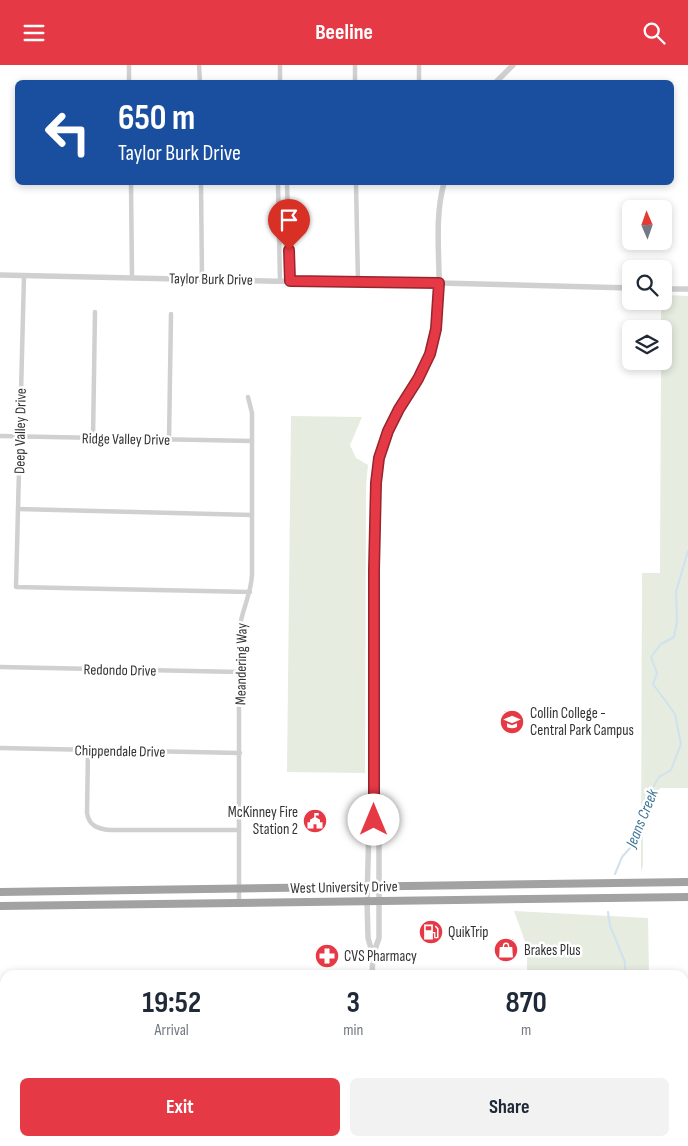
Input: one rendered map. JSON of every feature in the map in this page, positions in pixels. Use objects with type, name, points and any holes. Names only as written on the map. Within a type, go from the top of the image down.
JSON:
[{"type":"highway","name":"West University Drive","points":[[0,892],[688,882]]},
{"type":"highway","name":"West University Drive","points":[[0,906],[688,897]]},
{"type":"street","points":[[129,65],[129,80]]},
{"type":"street","points":[[199,65],[200,80]]},
{"type":"street","points":[[280,65],[280,80]]},
{"type":"street","points":[[355,65],[355,80]]},
{"type":"street","points":[[419,65],[419,80]]},
{"type":"street","points":[[497,80],[513,65]]},
{"type":"street","points":[[131,185],[132,277]]},
{"type":"street","points":[[201,185],[202,279]]},
{"type":"street","points":[[278,185],[280,281]]},
{"type":"street","points":[[287,185],[290,281]]},
{"type":"street","points":[[356,185],[358,283]]},
{"type":"street","points":[[372,970],[373,955],[379,938],[379,826],[374,820],[376,483],[379,458],[388,431],[430,354],[436,329],[439,283],[439,214],[444,185]]},
{"type":"street","name":"Taylor Burk Drive","points":[[0,275],[622,288]]},
{"type":"street","name":"Deep Valley Drive","points":[[24,276],[16,587],[250,592]]},
{"type":"street","points":[[672,289],[688,289]]},
{"type":"street","points":[[93,438],[95,312]]},
{"type":"street","points":[[169,440],[171,314]]},
{"type":"street","name":"Meandering Way","points":[[239,903],[240,627],[250,592],[252,515],[252,413],[248,397]]},
{"type":"street","name":"Ridge Valley Drive","points":[[0,436],[252,441]]},
{"type":"street","points":[[18,509],[252,515]]},
{"type":"street","name":"Redondo Drive","points":[[0,667],[240,672]]},
{"type":"street","name":"Chippendale Drive","points":[[0,748],[240,753]]},
{"type":"street","points":[[88,750],[87,813],[88,820],[94,826],[110,830],[239,830]]},
{"type":"street","points":[[373,955],[368,938],[367,900],[369,825],[374,820]]},
{"type":"shaded area","points":[[672,295],[688,296],[688,788],[660,788],[643,816],[643,865],[641,872],[642,573],[660,573],[661,370],[672,370],[672,320],[661,320],[661,310],[672,310]]},
{"type":"shaded area","points":[[291,416],[362,417],[350,445],[356,458],[368,465],[366,486],[365,773],[287,772]]},
{"type":"shaded area","points":[[514,911],[648,918],[649,970],[527,970],[527,947]]},
{"type":"waterway","name":"Jeans Creek","points":[[615,874],[622,857],[630,848],[644,802],[659,777],[671,770],[681,744],[675,714],[653,684],[657,673],[651,657],[661,644],[674,637],[677,621],[676,592],[688,551]]},
{"type":"waterway","name":"Jeans Creek","points":[[608,912],[610,926],[625,962],[625,970]]},
{"type":"place","name":"Collin College - Central Park Campus","points":[[512,722]]},
{"type":"place","name":"McKinney Fire Station 2","points":[[315,821]]},
{"type":"place","name":"QuikTrip","points":[[431,932]]},
{"type":"place","name":"Brakes Plus","points":[[506,950]]},
{"type":"place","name":"CVS Pharmacy","points":[[327,956]]},
{"type":"route","points":[[289,250],[290,281],[439,283],[440,298],[436,329],[430,354],[388,431],[379,458],[375,501],[374,570],[374,820]]}]
